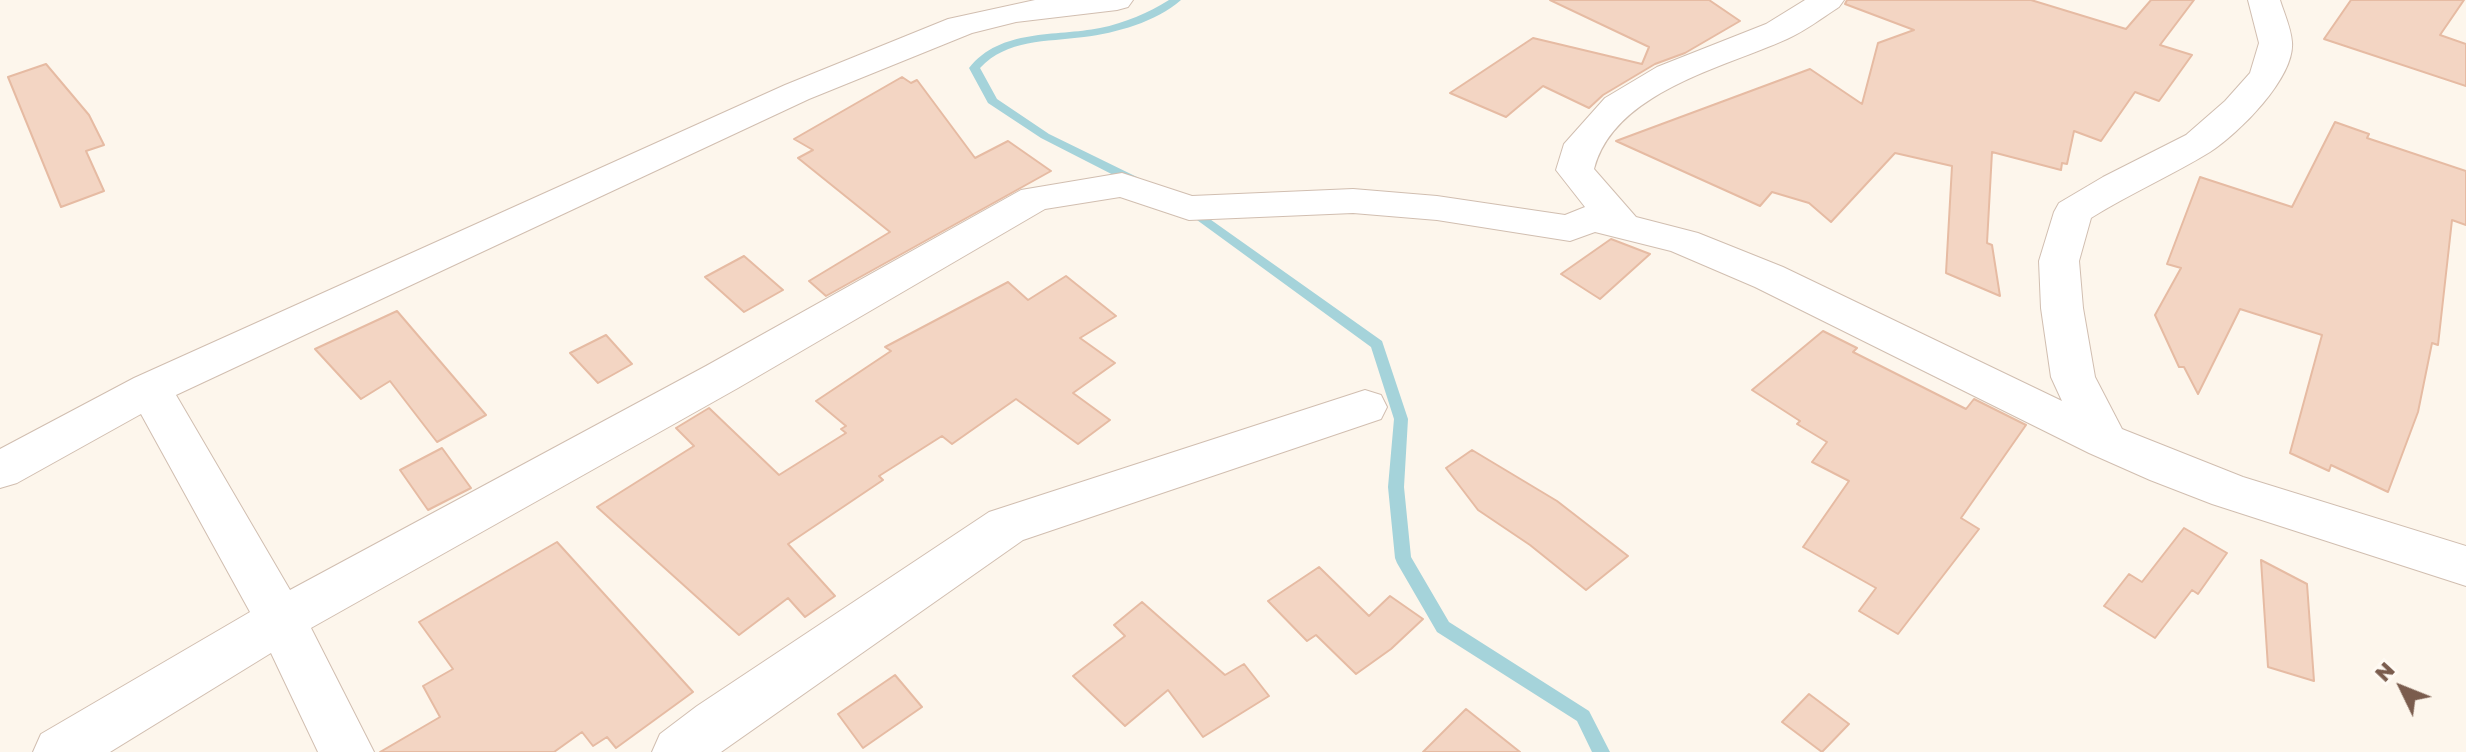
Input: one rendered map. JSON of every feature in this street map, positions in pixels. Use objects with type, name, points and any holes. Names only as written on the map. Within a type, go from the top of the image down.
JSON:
[{"type":"street","points":[[0,470],[150,389],[797,92],[960,26],[1016,12],[1117,0]]},
{"type":"street","points":[[1622,226],[1575,170],[1582,144],[1618,106],[1669,74],[1778,31],[1828,0]]},
{"type":"street","points":[[2105,441],[2073,377],[2062,308],[2059,261],[2073,212],[2116,185],[2199,143],[2238,109],[2267,75],[2276,43],[2264,0]]},
{"type":"street","points":[[61,752],[281,620],[722,377],[1035,199],[1122,185],[1189,208],[1353,201],[1437,208],[1570,228],[1591,218],[1684,242],[1769,277],[2105,441],[2229,491],[2466,566]]},
{"type":"street","points":[[150,389],[281,620],[346,752]]},
{"type":"street","points":[[680,752],[716,723],[1006,526],[1365,407]]},
{"type":"building","points":[[1550,0],[1709,0],[1740,21],[1685,53],[1655,64],[1603,95],[1589,108],[1543,86],[1506,117],[1450,93],[1533,38],[1642,64],[1649,47]]},
{"type":"building","points":[[1847,0],[2031,0],[2126,29],[2151,0],[2194,0],[2160,45],[2192,55],[2159,101],[2135,92],[2101,141],[2074,131],[2067,164],[2062,163],[2061,170],[1992,152],[1987,243],[1992,245],[2000,296],[1946,273],[1952,166],[1895,153],[1831,222],[1809,203],[1772,192],[1760,206],[1616,141],[1810,69],[1862,104],[1878,43],[1914,30],[1845,4]]},
{"type":"building","points":[[2351,0],[2464,0],[2440,35],[2466,44],[2466,86],[2324,39]]},
{"type":"building","points":[[46,64],[89,115],[104,145],[86,151],[104,191],[61,207],[8,77]]},
{"type":"building","points":[[902,77],[911,83],[917,80],[975,158],[1008,141],[1051,171],[826,296],[809,281],[890,232],[798,158],[813,150],[794,139]]},
{"type":"building","points":[[2335,122],[2369,134],[2367,138],[2466,171],[2466,225],[2452,220],[2438,345],[2432,343],[2418,412],[2388,492],[2331,465],[2329,471],[2290,453],[2322,335],[2240,309],[2198,394],[2184,367],[2179,367],[2155,315],[2181,268],[2167,264],[2200,177],[2292,207]]},
{"type":"building","points":[[1611,239],[1650,254],[1600,299],[1561,274]]},
{"type":"building","points":[[744,256],[783,290],[744,312],[705,277]]},
{"type":"building","points":[[1066,276],[1116,316],[1080,338],[1115,363],[1073,393],[1110,420],[1078,444],[1016,399],[952,444],[942,436],[879,476],[883,480],[788,544],[835,596],[805,617],[788,598],[739,635],[597,507],[694,446],[676,428],[709,408],[779,475],[846,433],[841,429],[846,426],[816,401],[891,351],[885,347],[1008,282],[1028,300]]},
{"type":"building","points":[[397,311],[486,415],[437,442],[390,381],[361,399],[315,349]]},
{"type":"building","points":[[1823,331],[1857,348],[1853,352],[1966,409],[1974,399],[2026,425],[1961,518],[1979,529],[1898,634],[1859,611],[1876,588],[1803,547],[1849,481],[1812,462],[1827,442],[1752,390]]},
{"type":"building","points":[[606,335],[632,364],[598,383],[570,353]]},
{"type":"building","points":[[442,448],[471,488],[428,510],[400,470]]},
{"type":"building","points":[[1472,450],[1557,501],[1628,556],[1586,590],[1530,545],[1478,510],[1446,468]]},
{"type":"building","points":[[2184,528],[2227,553],[2198,594],[2192,590],[2155,638],[2104,606],[2129,574],[2142,582]]},
{"type":"building","points":[[557,542],[693,692],[616,748],[607,737],[593,746],[582,732],[554,752],[380,752],[440,717],[423,686],[453,669],[419,622]]},
{"type":"building","points":[[2261,560],[2307,584],[2314,681],[2268,667]]},
{"type":"building","points":[[1319,567],[1369,616],[1390,596],[1423,619],[1391,649],[1356,674],[1316,635],[1307,641],[1268,601]]},
{"type":"building","points":[[1142,602],[1225,675],[1244,664],[1269,696],[1203,737],[1168,690],[1125,726],[1073,676],[1125,636],[1114,625]]},
{"type":"building","points":[[895,675],[922,707],[863,748],[838,714]]},
{"type":"building","points":[[1809,694],[1849,724],[1822,752],[1782,722]]},
{"type":"building","points":[[1466,709],[1520,752],[1423,752]]},
{"type":"waterway","points":[[1135,181],[1045,136],[992,101],[974,68],[985,56],[1015,42],[1111,29],[1140,19],[1176,0]]},
{"type":"waterway","points":[[1190,209],[1377,344],[1401,419],[1396,487],[1403,558],[1443,627],[1583,716],[1601,752]]}]
